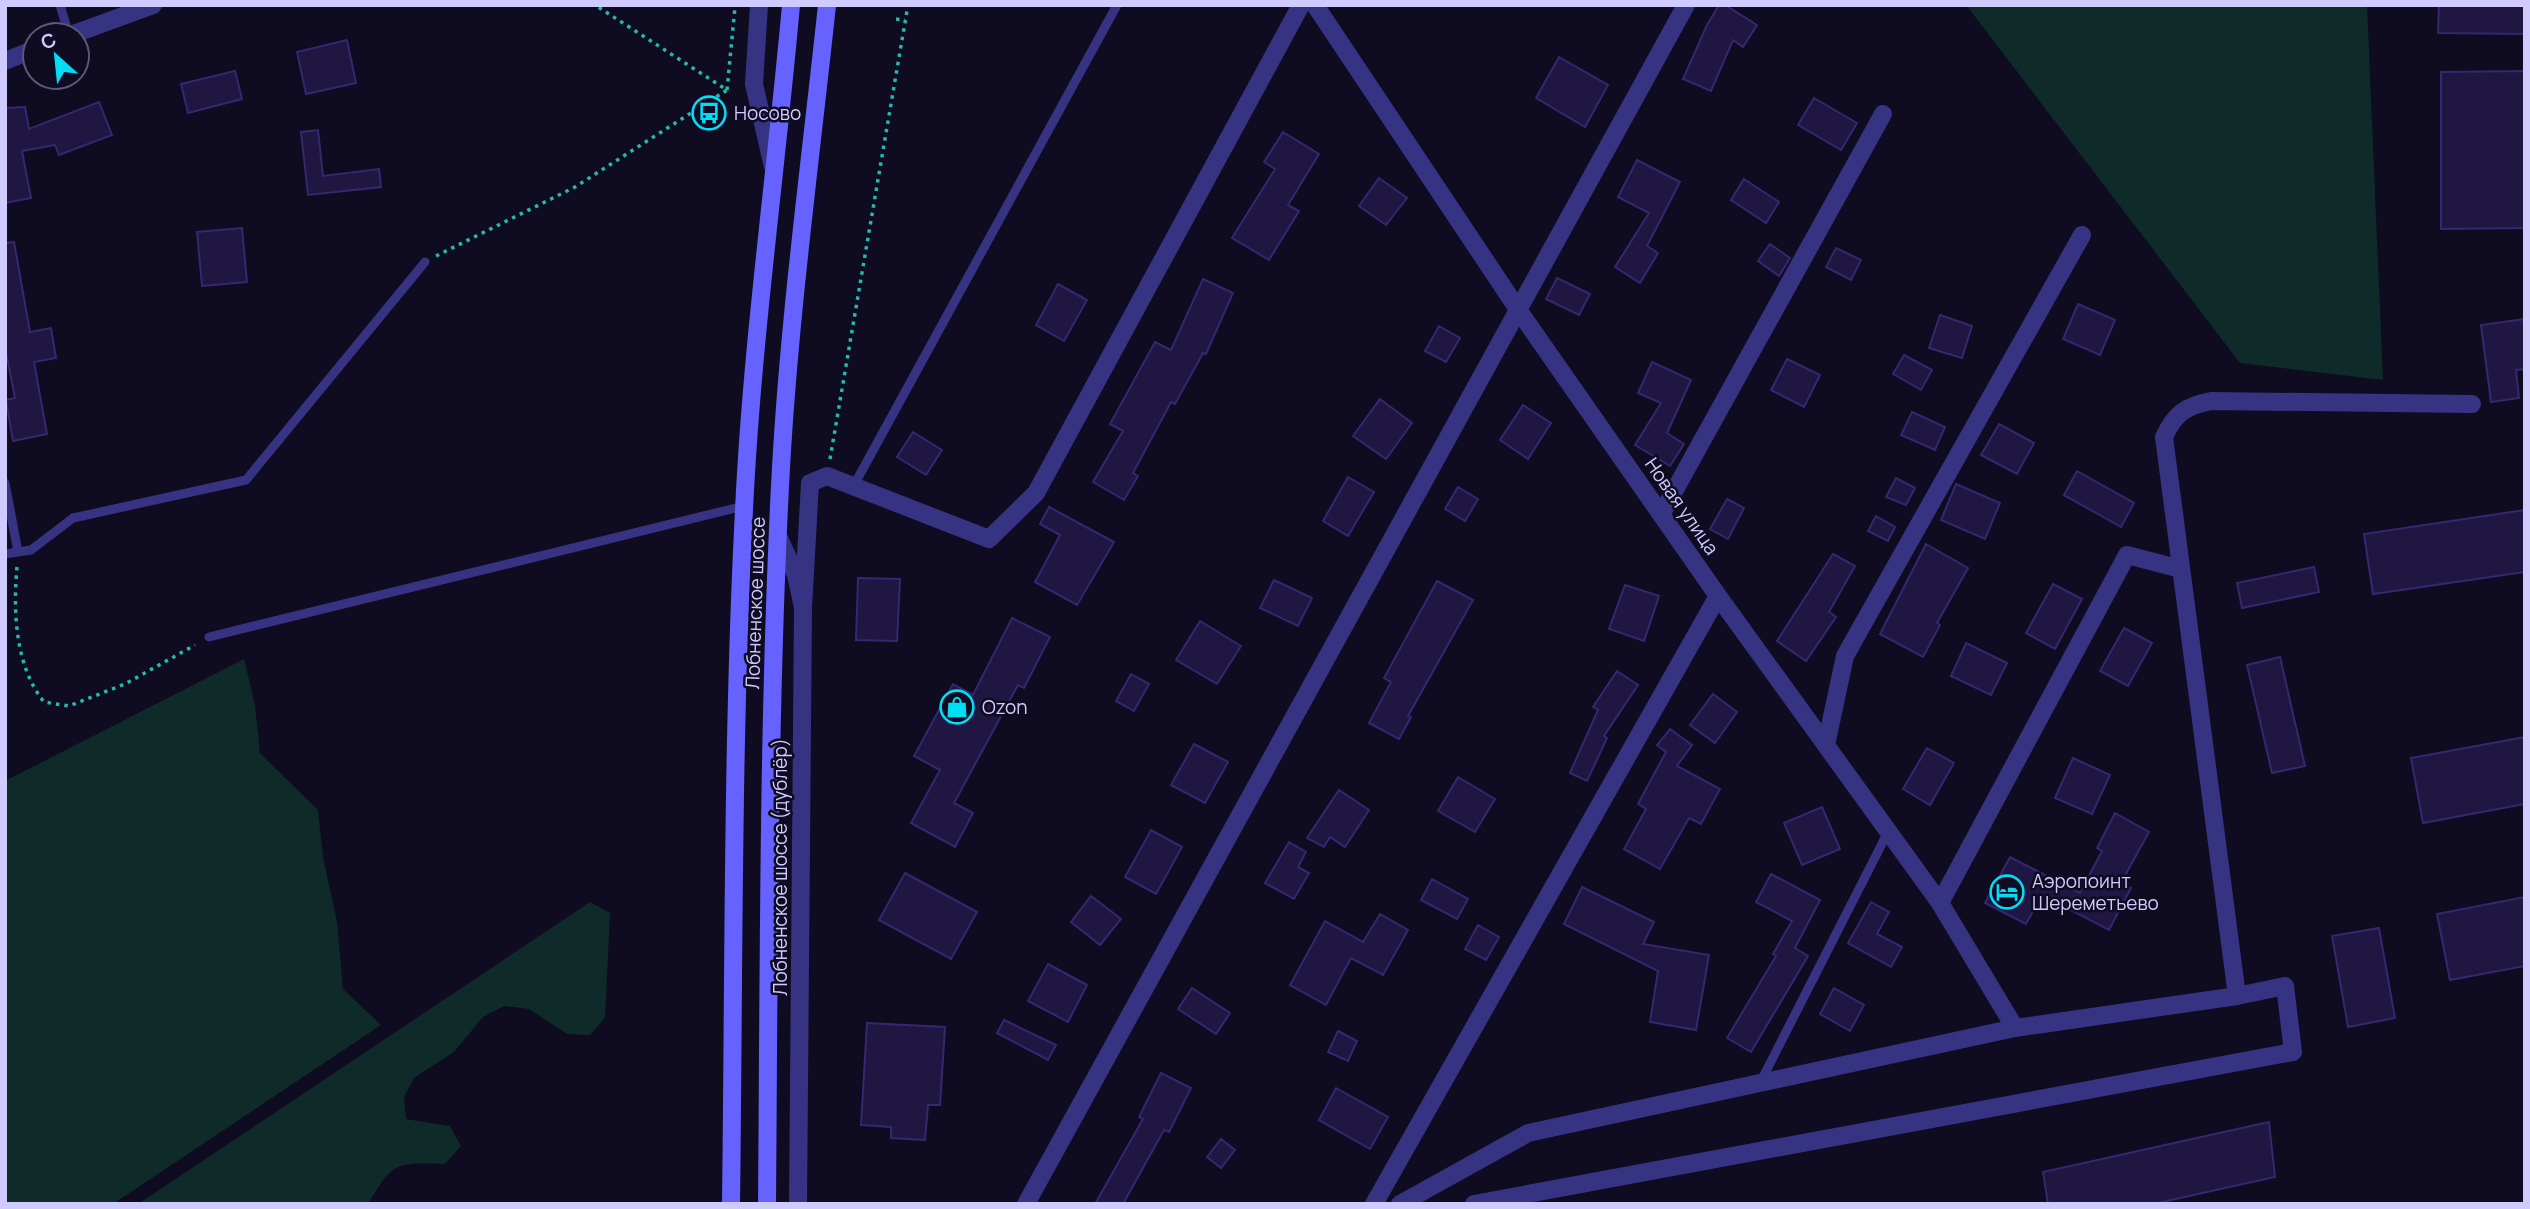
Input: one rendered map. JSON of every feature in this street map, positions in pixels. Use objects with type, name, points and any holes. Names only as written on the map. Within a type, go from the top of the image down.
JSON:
[{"type":"main road","name":"Лобненское шоссе","points":[[731,1204],[737,677],[744,506],[773,167],[791,5]]},
{"type":"main road","name":"Лобненское шоссе","points":[[767,1204],[772,693],[778,536],[796,285],[827,5]]},
{"type":"street","points":[[91,27],[153,5]]},
{"type":"street","points":[[759,5],[754,84],[773,167]]},
{"type":"street","points":[[803,608],[810,483],[827,476],[989,539],[1036,493],[1301,5]]},
{"type":"street","name":"Новая улица","points":[[1315,5],[1519,310],[1718,596],[1940,903],[2015,1028]]},
{"type":"street","points":[[1026,1204],[1686,5]]},
{"type":"street","points":[[1662,513],[1882,114]]},
{"type":"street","points":[[1826,745],[1845,656],[2082,235]]},
{"type":"street","points":[[2237,996],[2164,437],[2172,419],[2189,406],[2211,401],[2472,404]]},
{"type":"street","name":"Лобненское шоссе (дублёр)","points":[[778,536],[796,575],[803,608],[798,1204]]},
{"type":"street","points":[[1940,903],[2127,555],[2181,569]]},
{"type":"street","points":[[1374,1204],[1718,596]]},
{"type":"street","points":[[1399,1204],[1528,1133],[2015,1028],[2237,996],[2285,986],[2292,1052],[1474,1204]]},
{"type":"lane","points":[[853,487],[1117,5]]},
{"type":"lane","points":[[5,554],[31,550],[73,518],[246,480],[425,262]]},
{"type":"lane","points":[[5,483],[18,552]]},
{"type":"lane","points":[[209,637],[744,506]]},
{"type":"lane","points":[[1759,1084],[1888,832]]},
{"type":"path","points":[[594,5],[727,90]]},
{"type":"path","points":[[827,476],[908,5]]},
{"type":"path","points":[[727,90],[735,7]]},
{"type":"path","points":[[896,19],[905,20]]},
{"type":"path","points":[[425,262],[575,187],[727,90]]},
{"type":"path","points":[[18,552],[13,608],[31,685],[44,702],[69,706],[125,684],[209,637]]},
{"type":"green space","points":[[1966,5],[2367,5],[2383,380],[2240,363]]},
{"type":"green space","points":[[244,659],[255,705],[260,753],[318,810],[323,857],[337,922],[343,989],[381,1025],[113,1204],[5,1204],[5,781]]},
{"type":"green space","points":[[590,902],[610,913],[605,1018],[590,1035],[567,1034],[529,1009],[504,1006],[483,1017],[454,1052],[415,1077],[404,1097],[406,1119],[450,1126],[461,1146],[445,1164],[398,1167],[384,1179],[368,1204],[138,1204]]},
{"type":"building","points":[[1719,5],[1725,5],[1757,25],[1743,47],[1733,40],[1711,91],[1683,79]]},
{"type":"building","points":[[2439,5],[2525,5],[2525,34],[2438,33]]},
{"type":"building","points":[[347,40],[356,83],[306,94],[297,52]]},
{"type":"building","points":[[1559,57],[1608,85],[1585,127],[1536,98]]},
{"type":"building","points":[[235,71],[242,99],[188,113],[181,84]]},
{"type":"building","points":[[2525,71],[2525,228],[2441,229],[2441,72]]},
{"type":"building","points":[[1814,98],[1857,123],[1841,150],[1798,125]]},
{"type":"building","points":[[99,102],[112,135],[59,155],[55,145],[22,151],[31,198],[5,203],[5,108],[25,107],[29,129]]},
{"type":"building","points":[[318,130],[323,176],[379,169],[381,187],[308,195],[301,132]]},
{"type":"building","points":[[1283,132],[1319,154],[1288,205],[1299,211],[1269,260],[1232,238],[1275,169],[1264,162]]},
{"type":"building","points":[[1637,160],[1680,182],[1647,246],[1658,253],[1640,283],[1615,267],[1649,213],[1618,197]]},
{"type":"building","points":[[1379,178],[1407,198],[1386,225],[1359,206]]},
{"type":"building","points":[[1744,179],[1779,202],[1766,223],[1731,200]]},
{"type":"building","points":[[242,228],[247,282],[202,286],[197,232]]},
{"type":"building","points":[[14,242],[30,332],[51,328],[56,358],[34,362],[47,434],[13,441],[6,400],[15,398],[5,347],[5,243]]},
{"type":"building","points":[[1770,244],[1790,258],[1779,276],[1758,261]]},
{"type":"building","points":[[1836,248],[1861,260],[1851,280],[1826,267]]},
{"type":"building","points":[[1557,278],[1590,294],[1579,315],[1546,299]]},
{"type":"building","points":[[1203,279],[1233,293],[1206,354],[1203,353],[1175,404],[1171,402],[1133,473],[1138,476],[1124,500],[1093,482],[1123,431],[1110,424],[1155,342],[1171,350]]},
{"type":"building","points":[[1058,284],[1087,300],[1064,341],[1036,325]]},
{"type":"building","points":[[2078,304],[2115,320],[2100,355],[2063,339]]},
{"type":"building","points":[[1940,315],[1972,326],[1962,358],[1929,348]]},
{"type":"building","points":[[2525,319],[2525,369],[2516,370],[2519,398],[2491,402],[2481,325]]},
{"type":"building","points":[[1439,326],[1460,338],[1446,362],[1425,351]]},
{"type":"building","points":[[1904,355],[1932,370],[1921,390],[1893,374]]},
{"type":"building","points":[[1787,359],[1820,375],[1804,407],[1771,390]]},
{"type":"building","points":[[1652,362],[1691,380],[1667,433],[1684,444],[1670,466],[1635,445],[1661,403],[1638,393]]},
{"type":"building","points":[[1380,399],[1412,423],[1386,459],[1353,436]]},
{"type":"building","points":[[1523,405],[1551,423],[1528,459],[1500,440]]},
{"type":"building","points":[[1912,412],[1945,427],[1935,450],[1901,435]]},
{"type":"building","points":[[1999,424],[2034,443],[2017,474],[1981,455]]},
{"type":"building","points":[[913,432],[942,450],[926,475],[897,457]]},
{"type":"building","points":[[2077,471],[2134,503],[2121,527],[2064,495]]},
{"type":"building","points":[[1348,477],[1374,492],[1348,536],[1323,521]]},
{"type":"building","points":[[1896,478],[1915,488],[1906,505],[1886,497]]},
{"type":"building","points":[[1956,484],[2000,503],[1985,539],[1941,520]]},
{"type":"building","points":[[1458,487],[1478,499],[1465,521],[1445,509]]},
{"type":"building","points":[[1727,499],[1744,508],[1728,539],[1710,529]]},
{"type":"building","points":[[1049,507],[1114,542],[1077,605],[1035,582],[1060,535],[1040,524]]},
{"type":"building","points":[[2525,510],[2525,572],[2373,594],[2364,534]]},
{"type":"building","points":[[1876,516],[1895,527],[1888,541],[1868,531]]},
{"type":"building","points":[[1926,544],[1968,568],[1937,623],[1940,625],[1923,657],[1880,634]]},
{"type":"building","points":[[1833,554],[1855,566],[1829,612],[1836,617],[1806,661],[1777,641]]},
{"type":"building","points":[[2314,567],[2319,592],[2242,608],[2237,583]]},
{"type":"building","points":[[858,578],[900,579],[897,641],[856,640]]},
{"type":"building","points":[[1274,580],[1312,598],[1298,626],[1260,608]]},
{"type":"building","points":[[1437,581],[1473,600],[1408,716],[1411,717],[1399,739],[1369,723],[1391,682],[1384,678]]},
{"type":"building","points":[[2053,584],[2082,599],[2055,649],[2026,633]]},
{"type":"building","points":[[1625,585],[1659,596],[1644,641],[1609,629]]},
{"type":"building","points":[[1012,618],[1050,637],[1024,688],[1018,685],[954,803],[973,813],[955,847],[911,823],[940,770],[914,756],[953,684],[973,695]]},
{"type":"building","points":[[1200,621],[1241,646],[1217,684],[1176,660]]},
{"type":"building","points":[[2124,628],[2152,643],[2128,686],[2100,671]]},
{"type":"building","points":[[1966,643],[2007,663],[1991,695],[1951,676]]},
{"type":"building","points":[[2280,657],[2305,766],[2272,773],[2247,665]]},
{"type":"building","points":[[1617,671],[1638,685],[1604,736],[1607,738],[1587,781],[1570,773],[1598,710],[1593,707]]},
{"type":"building","points":[[1131,674],[1149,684],[1134,711],[1116,701]]},
{"type":"building","points":[[1713,694],[1737,712],[1715,743],[1690,725]]},
{"type":"building","points":[[1670,729],[1692,745],[1677,766],[1720,789],[1701,824],[1689,818],[1660,869],[1624,849],[1646,809],[1638,804],[1666,752],[1657,745]]},
{"type":"building","points":[[2525,737],[2525,804],[2423,823],[2411,758]]},
{"type":"building","points":[[1194,744],[1228,762],[1205,803],[1171,785]]},
{"type":"building","points":[[1927,748],[1954,763],[1930,805],[1903,789]]},
{"type":"building","points":[[2073,758],[2110,775],[2092,814],[2055,798]]},
{"type":"building","points":[[1458,777],[1495,799],[1475,832],[1438,811]]},
{"type":"building","points":[[1339,790],[1369,810],[1345,847],[1330,837],[1324,847],[1307,838]]},
{"type":"building","points":[[1822,807],[1840,849],[1802,865],[1784,823]]},
{"type":"building","points":[[2115,813],[2149,832],[2121,883],[2131,888],[2109,930],[2042,895],[2026,924],[1985,903],[2010,857],[2080,893],[2102,851],[2097,848]]},
{"type":"building","points":[[1151,830],[1182,847],[1156,894],[1125,877]]},
{"type":"building","points":[[1289,842],[1306,852],[1298,867],[1309,873],[1294,899],[1265,883]]},
{"type":"building","points":[[905,873],[977,912],[951,959],[879,920]]},
{"type":"building","points":[[1771,874],[1820,900],[1795,948],[1808,956],[1751,1052],[1727,1038],[1776,956],[1773,954],[1792,921],[1756,902]]},
{"type":"building","points":[[1432,879],[1468,899],[1457,919],[1421,900]]},
{"type":"building","points":[[1582,887],[1654,922],[1643,944],[1709,955],[1696,1030],[1650,1022],[1658,971],[1564,924]]},
{"type":"building","points":[[1091,896],[1121,919],[1100,945],[1071,922]]},
{"type":"building","points":[[2525,897],[2525,966],[2450,980],[2437,914]]},
{"type":"building","points":[[1871,902],[1889,912],[1877,934],[1902,947],[1891,967],[1848,943]]},
{"type":"building","points":[[1380,914],[1408,930],[1383,975],[1351,958],[1326,1005],[1290,985],[1325,921],[1363,942]]},
{"type":"building","points":[[1478,925],[1499,937],[1486,960],[1465,949]]},
{"type":"building","points":[[2379,928],[2395,1018],[2348,1027],[2332,936]]},
{"type":"building","points":[[1048,964],[1087,985],[1068,1022],[1028,1001]]},
{"type":"building","points":[[1192,988],[1230,1013],[1216,1034],[1178,1009]]},
{"type":"building","points":[[1834,988],[1864,1005],[1850,1031],[1820,1014]]},
{"type":"building","points":[[1004,1020],[1056,1045],[1048,1060],[997,1033]]},
{"type":"building","points":[[867,1023],[945,1027],[940,1105],[928,1105],[925,1140],[891,1138],[891,1127],[861,1125]]},
{"type":"building","points":[[1338,1031],[1357,1041],[1348,1061],[1328,1052]]},
{"type":"building","points":[[1161,1073],[1191,1088],[1169,1132],[1164,1130],[1123,1204],[1095,1204],[1143,1119],[1139,1117]]},
{"type":"building","points":[[1336,1088],[1388,1117],[1370,1149],[1319,1120]]},
{"type":"building","points":[[2269,1122],[2275,1177],[2153,1204],[2048,1204],[2043,1172]]},
{"type":"building","points":[[1221,1139],[1235,1150],[1221,1168],[1207,1157]]},
{"type":"place","name":"Носово","points":[[709,113]]},
{"type":"place","name":"Ozon","points":[[957,707]]},
{"type":"place","name":"Аэропоинт Шереметьево","points":[[2007,892]]}]
